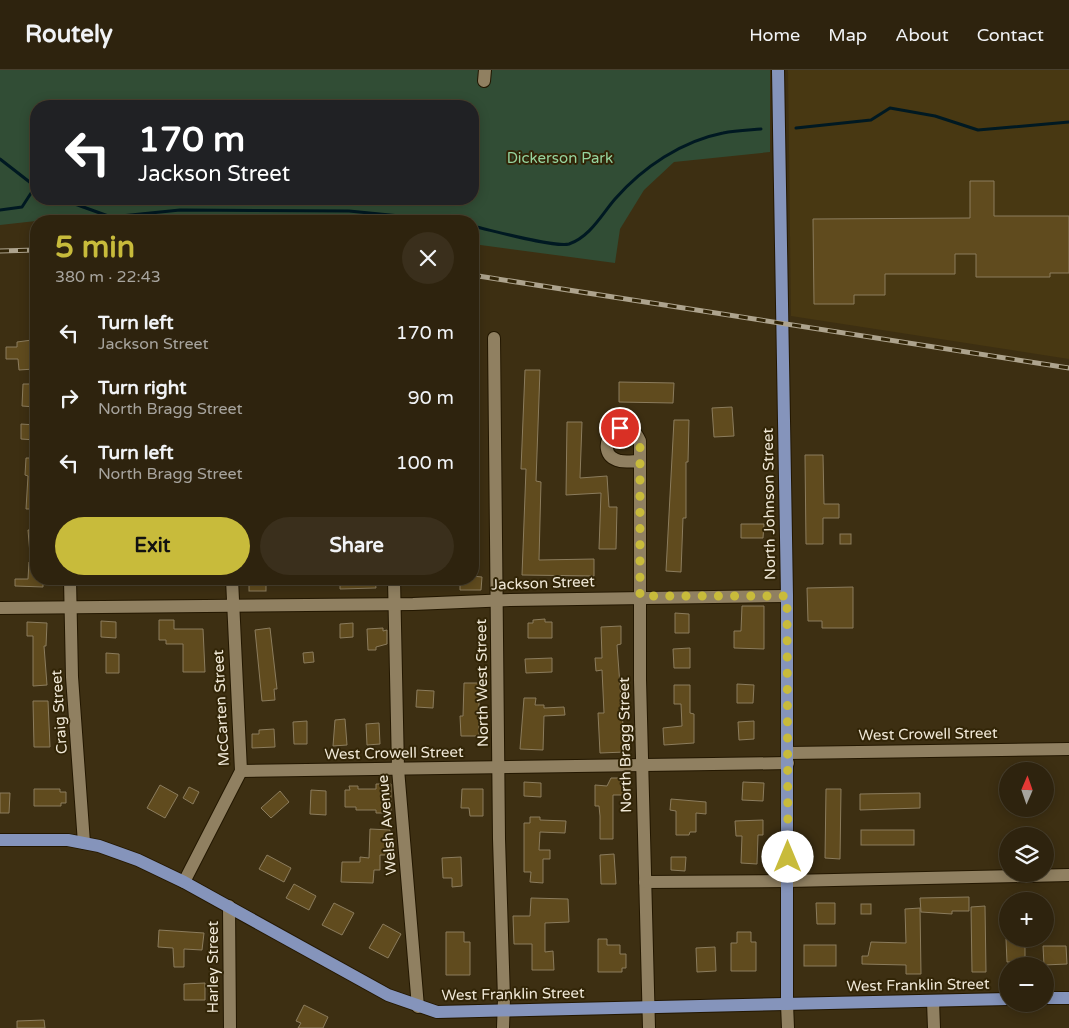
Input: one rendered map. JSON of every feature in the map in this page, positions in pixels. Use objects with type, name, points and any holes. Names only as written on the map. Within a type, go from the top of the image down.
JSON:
[{"type":"main road","name":"North Johnson Street","points":[[778,70],[787,596],[788,1004]]},
{"type":"main road","name":"West Franklin Street","points":[[0,840],[68,840],[84,843],[138,860],[229,906],[388,995],[418,1007],[437,1012],[999,999]]},
{"type":"main road","points":[[1054,998],[1069,998]]},
{"type":"street","name":"North West Street","points":[[494,338],[503,1028]]},
{"type":"street","name":"North Bragg Street","points":[[640,461],[642,765],[649,1028]]},
{"type":"street","name":"Craig Street","points":[[70,585],[72,678],[84,843]]},
{"type":"street","name":"McCarten Street","points":[[184,882],[241,772],[232,585]]},
{"type":"street","name":"Welsh Avenue","points":[[394,585],[398,769],[418,1007]]},
{"type":"street","name":"Jackson Street","points":[[0,608],[394,604],[640,596],[787,596]]},
{"type":"street","name":"West Crowell Street","points":[[241,772],[642,765],[788,758],[1069,749]]},
{"type":"street","points":[[645,882],[1069,875]]},
{"type":"street","name":"Harley Street","points":[[229,906],[230,1028]]},
{"type":"street","points":[[933,1001],[934,1028]]},
{"type":"street","name":"North Johnson Street","points":[[788,1004],[788,1028]]},
{"type":"shaded area","points":[[788,70],[1069,70],[1069,359],[791,316]]},
{"type":"green space","name":"Dickerson Park","points":[[0,70],[770,70],[770,152],[674,162],[644,190],[620,229],[615,263],[479,245],[479,215],[30,215],[30,222],[0,225]]},
{"type":"building","points":[[970,181],[994,181],[994,216],[1069,216],[1069,273],[1050,273],[1050,277],[976,277],[976,254],[955,254],[955,274],[885,274],[885,295],[854,295],[854,304],[814,304],[813,219],[970,218]]},
{"type":"building","points":[[30,340],[30,369],[19,370],[18,359],[6,359],[6,347],[17,347],[17,342]]},
{"type":"building","points":[[525,370],[540,370],[536,481],[541,482],[539,560],[594,559],[594,576],[522,575],[526,469],[521,469]]},
{"type":"building","points":[[619,382],[674,383],[673,403],[619,402]]},
{"type":"building","points":[[23,384],[30,384],[30,407],[22,406]]},
{"type":"building","points":[[732,407],[734,436],[714,437],[712,408]]},
{"type":"building","points":[[674,420],[689,420],[688,462],[686,462],[686,518],[683,518],[681,572],[666,571]]},
{"type":"building","points":[[567,422],[582,422],[580,478],[607,476],[609,507],[617,507],[616,549],[599,549],[601,493],[566,495]]},
{"type":"building","points":[[21,424],[30,425],[30,440],[21,439]]},
{"type":"building","points":[[805,455],[823,455],[824,504],[839,504],[839,518],[823,518],[823,544],[806,544]]},
{"type":"building","points":[[26,458],[30,458],[30,509],[26,509],[28,476],[25,475]]},
{"type":"building","points":[[741,524],[764,524],[763,538],[741,538]]},
{"type":"building","points":[[28,530],[30,530],[30,554]]},
{"type":"building","points":[[840,534],[851,534],[851,544],[840,544]]},
{"type":"building","points":[[30,562],[30,585],[43,585],[43,587],[15,586],[15,579],[28,579]]},
{"type":"building","points":[[479,577],[482,577],[481,590],[460,590],[460,585],[479,585]]},
{"type":"building","points":[[249,585],[266,585],[266,591],[249,591]]},
{"type":"building","points":[[340,585],[376,585],[376,588],[340,589]]},
{"type":"building","points":[[853,587],[853,628],[822,628],[822,621],[808,621],[807,588]]},
{"type":"building","points":[[742,606],[764,606],[764,649],[734,648],[734,631],[741,631]]},
{"type":"building","points":[[675,613],[689,614],[689,633],[675,633]]},
{"type":"building","points":[[545,619],[545,622],[552,622],[552,638],[528,638],[528,623],[533,623],[533,620]]},
{"type":"building","points":[[159,620],[174,620],[174,629],[203,629],[205,672],[183,672],[183,644],[166,644],[166,640],[159,640]]},
{"type":"building","points":[[101,621],[116,622],[116,638],[101,637]]},
{"type":"building","points":[[27,622],[47,623],[46,646],[44,646],[47,685],[33,686],[33,636],[27,636]]},
{"type":"building","points":[[353,623],[353,637],[340,638],[340,624]]},
{"type":"building","points":[[621,626],[621,644],[617,645],[625,752],[600,753],[598,713],[604,713],[602,670],[596,671],[595,658],[602,658],[601,627]]},
{"type":"building","points":[[270,628],[277,689],[274,689],[275,700],[262,701],[255,630]]},
{"type":"building","points":[[383,628],[383,631],[387,630],[387,644],[376,647],[376,650],[368,650],[367,629]]},
{"type":"building","points":[[690,648],[690,668],[674,668],[673,649]]},
{"type":"building","points":[[313,652],[314,662],[304,663],[303,653]]},
{"type":"building","points":[[106,653],[119,654],[119,673],[106,673]]},
{"type":"building","points":[[552,658],[552,672],[526,673],[525,659]]},
{"type":"building","points":[[464,683],[479,683],[479,736],[461,736],[460,716],[463,716]]},
{"type":"building","points":[[737,684],[754,685],[753,703],[737,703]]},
{"type":"building","points":[[674,685],[690,685],[690,713],[694,714],[694,743],[664,745],[663,728],[682,726],[681,704],[674,704]]},
{"type":"building","points":[[417,690],[434,691],[433,708],[416,707]]},
{"type":"building","points":[[524,698],[536,698],[535,705],[544,705],[544,708],[564,707],[565,715],[544,716],[543,750],[520,749]]},
{"type":"building","points":[[33,701],[48,701],[50,747],[34,747]]},
{"type":"building","points":[[345,719],[347,745],[333,746],[335,720]]},
{"type":"building","points":[[307,721],[307,744],[294,744],[293,722]]},
{"type":"building","points":[[754,721],[754,739],[739,740],[738,722]]},
{"type":"building","points":[[379,723],[380,744],[367,745],[366,724]]},
{"type":"building","points":[[274,729],[275,747],[252,748],[252,734],[259,734],[259,730]]},
{"type":"building","points":[[611,778],[623,778],[623,795],[613,795],[613,839],[600,839],[600,816],[599,806],[595,806],[595,785],[607,786]]},
{"type":"building","points":[[524,782],[541,783],[541,797],[524,796]]},
{"type":"building","points":[[743,782],[764,783],[763,801],[742,800]]},
{"type":"building","points":[[376,784],[391,784],[391,813],[376,813],[376,810],[356,810],[356,807],[345,807],[345,790],[350,790],[349,786],[358,786],[358,789],[376,789]]},
{"type":"building","points":[[160,785],[178,795],[165,818],[147,808]]},
{"type":"building","points":[[189,787],[199,792],[193,804],[183,798]]},
{"type":"building","points":[[34,789],[60,789],[60,792],[66,792],[66,803],[61,803],[61,806],[34,806]]},
{"type":"building","points":[[462,789],[483,789],[483,816],[470,816],[469,808],[461,808]]},
{"type":"building","points":[[826,789],[841,789],[840,859],[825,858]]},
{"type":"building","points":[[311,790],[326,791],[326,815],[310,814]]},
{"type":"building","points":[[280,791],[289,802],[271,818],[261,808]]},
{"type":"building","points":[[0,793],[10,793],[9,813],[0,813]]},
{"type":"building","points":[[920,793],[920,808],[860,810],[860,794]]},
{"type":"building","points":[[671,799],[706,802],[706,814],[696,813],[696,832],[690,832],[689,835],[676,835],[676,811],[670,810]]},
{"type":"building","points":[[530,817],[540,817],[540,820],[566,821],[565,833],[540,832],[539,850],[550,850],[550,859],[543,859],[543,883],[530,882],[531,872],[524,872],[524,823],[530,823]]},
{"type":"building","points":[[763,820],[763,835],[758,835],[757,864],[741,863],[742,836],[736,836],[735,821]]},
{"type":"building","points":[[370,829],[390,830],[389,855],[380,855],[380,870],[374,870],[373,883],[341,882],[342,862],[360,862],[360,857],[369,858]]},
{"type":"building","points":[[861,830],[914,830],[914,845],[861,845]]},
{"type":"building","points":[[614,854],[616,884],[601,884],[600,855]]},
{"type":"building","points":[[267,855],[291,868],[284,882],[259,869]]},
{"type":"building","points":[[461,857],[462,886],[452,887],[452,878],[443,878],[442,858]]},
{"type":"building","points":[[671,857],[686,857],[685,871],[671,870]]},
{"type":"building","points":[[294,884],[316,896],[309,910],[286,898]]},
{"type":"building","points":[[969,897],[969,911],[952,911],[952,914],[921,912],[920,898]]},
{"type":"building","points":[[531,898],[568,899],[569,922],[545,923],[545,952],[553,951],[554,970],[532,970],[532,944],[514,944],[513,916],[530,916]]},
{"type":"building","points":[[334,903],[354,913],[342,935],[322,925]]},
{"type":"building","points":[[816,903],[835,903],[835,924],[817,924]]},
{"type":"building","points":[[861,904],[871,904],[871,914],[861,914]]},
{"type":"building","points":[[985,906],[986,972],[972,972],[971,907]]},
{"type":"building","points":[[920,908],[921,974],[906,974],[906,965],[862,964],[862,956],[868,956],[871,942],[906,943],[905,909]]},
{"type":"building","points":[[383,924],[401,934],[388,958],[369,948]]},
{"type":"building","points":[[159,930],[204,933],[202,950],[184,949],[184,967],[174,967],[173,948],[158,947]]},
{"type":"building","points":[[446,932],[464,932],[464,942],[470,942],[470,975],[446,975]]},
{"type":"building","points":[[737,932],[751,932],[751,942],[756,942],[756,971],[731,971],[731,943],[737,943]]},
{"type":"building","points":[[598,939],[607,939],[607,945],[620,945],[620,954],[626,954],[626,968],[622,968],[622,972],[598,972]]},
{"type":"building","points":[[804,945],[836,945],[836,966],[804,966]]},
{"type":"building","points":[[1066,946],[1067,964],[1054,965],[1054,957],[1044,957],[1043,947]]},
{"type":"building","points":[[715,947],[716,971],[697,972],[696,948]]},
{"type":"building","points":[[1006,947],[1025,947],[1025,957],[1007,957]]},
{"type":"building","points":[[205,983],[205,1000],[184,1000],[184,984]]},
{"type":"building","points":[[304,1005],[328,1017],[323,1028],[298,1028],[301,1023],[296,1021]]},
{"type":"building","points":[[44,1020],[45,1028],[17,1028],[17,1021]]},
{"type":"waterway","points":[[796,128],[871,120],[890,108],[935,116],[978,130],[1069,122]]},
{"type":"waterway","points":[[479,228],[537,241],[562,245],[569,244],[589,231],[626,187],[664,157],[693,142],[708,137],[733,131],[761,129]]},
{"type":"waterway","points":[[0,159],[30,182]]},
{"type":"waterway","points":[[0,210],[22,207],[30,195]]},
{"type":"waterway","points":[[78,205],[105,215]]},
{"type":"waterway","points":[[131,215],[180,210],[349,211],[390,215]]},
{"type":"railway","points":[[0,251],[30,250]]},
{"type":"railway","points":[[479,276],[1069,368]]},
{"type":"route","points":[[620,428],[630,428],[636,432],[640,441],[640,596],[787,596],[788,857]]}]
